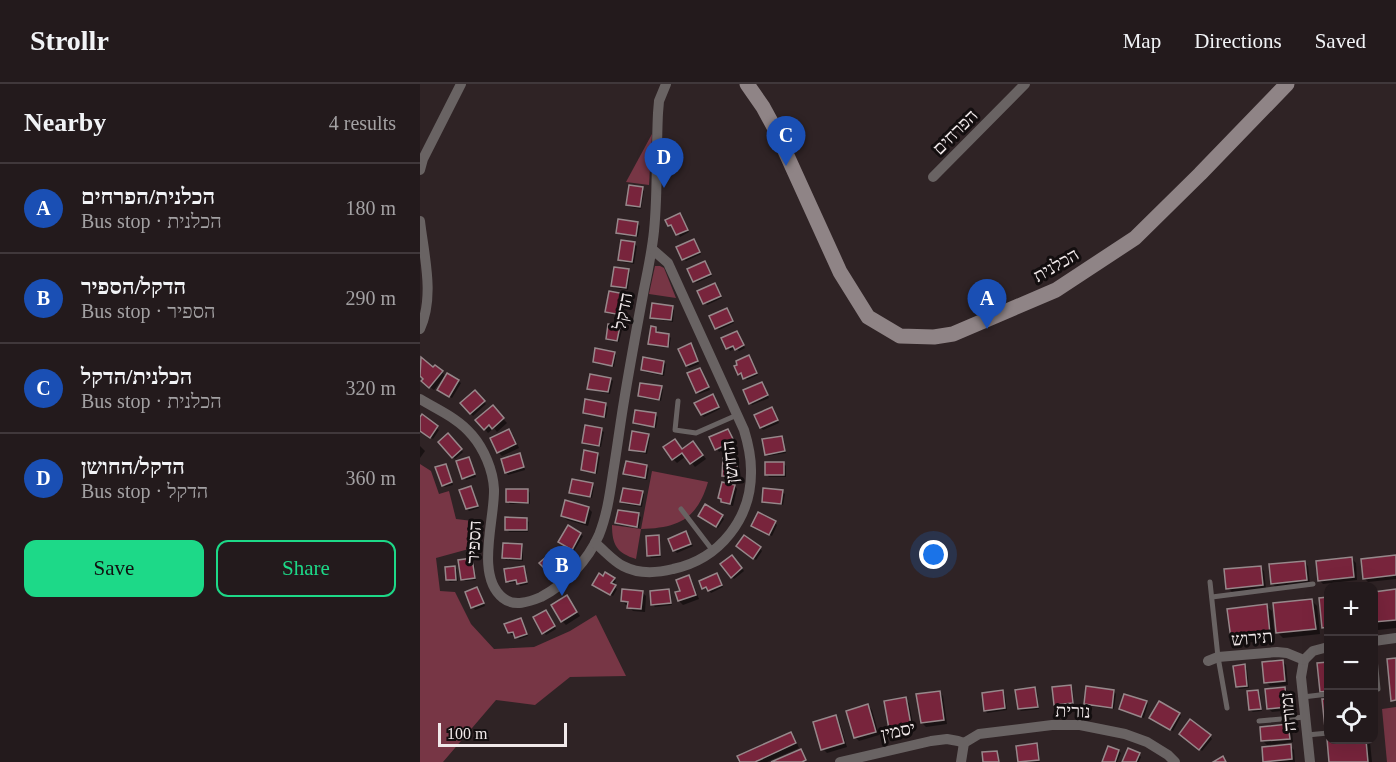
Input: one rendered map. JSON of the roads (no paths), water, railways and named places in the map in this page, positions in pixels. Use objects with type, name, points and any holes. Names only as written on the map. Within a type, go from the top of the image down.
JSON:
[{"type":"street","points":[[420,170],[423,159],[461,84]]},
{"type":"street","name":"הדקל","points":[[595,543],[609,498],[651,249],[655,212],[659,101],[666,84]]},
{"type":"street","name":"הכלנית","points":[[747,84],[775,129],[840,272],[867,317],[900,336],[934,337],[952,334],[1056,290],[1135,238],[1287,84]]},
{"type":"street","name":"הפרחים","points":[[933,177],[1025,84]]},
{"type":"street","points":[[420,221],[427,285],[420,329]]},
{"type":"street","name":"החושן","points":[[595,543],[622,566],[634,570],[664,571],[682,567],[697,561],[723,543],[745,510],[749,497],[750,453],[744,430],[668,263],[651,249]]},
{"type":"street","name":"הספיר","points":[[420,399],[463,425],[486,457],[494,487],[489,571],[498,594],[505,600],[522,603],[543,596],[568,577],[595,543]]},
{"type":"street","points":[[1378,640],[1396,638]]},
{"type":"street","points":[[1304,660],[1313,651],[1324,648]]},
{"type":"street","name":"תירוש","points":[[1213,659],[1281,652],[1304,660]]},
{"type":"street","name":"זמורה","points":[[1304,660],[1301,672],[1310,762]]},
{"type":"street","name":"נורית","points":[[964,744],[979,734],[1052,725],[1080,725],[1125,734],[1147,742],[1175,762]]},
{"type":"street","name":"יסמין","points":[[840,762],[931,741],[947,739],[964,744]]},
{"type":"street","points":[[961,762],[964,744]]},
{"type":"lane","points":[[678,401],[675,430],[696,433],[737,415]]},
{"type":"lane","points":[[681,510],[713,551]]},
{"type":"lane","points":[[1210,582],[1213,659],[1227,708]]},
{"type":"lane","points":[[1212,597],[1313,584]]},
{"type":"lane","points":[[1303,697],[1324,695]]},
{"type":"lane","points":[[1259,721],[1305,717]]},
{"type":"lane","points":[[1307,735],[1324,733]]},
{"type":"place","name":"הכלנית/הדקל","points":[[786,166]]},
{"type":"place","name":"הדקל/החושן","points":[[664,188]]},
{"type":"place","name":"הכלנית/הפרחים","points":[[987,329]]},
{"type":"place","name":"הדקל/הספיר","points":[[562,596]]}]
